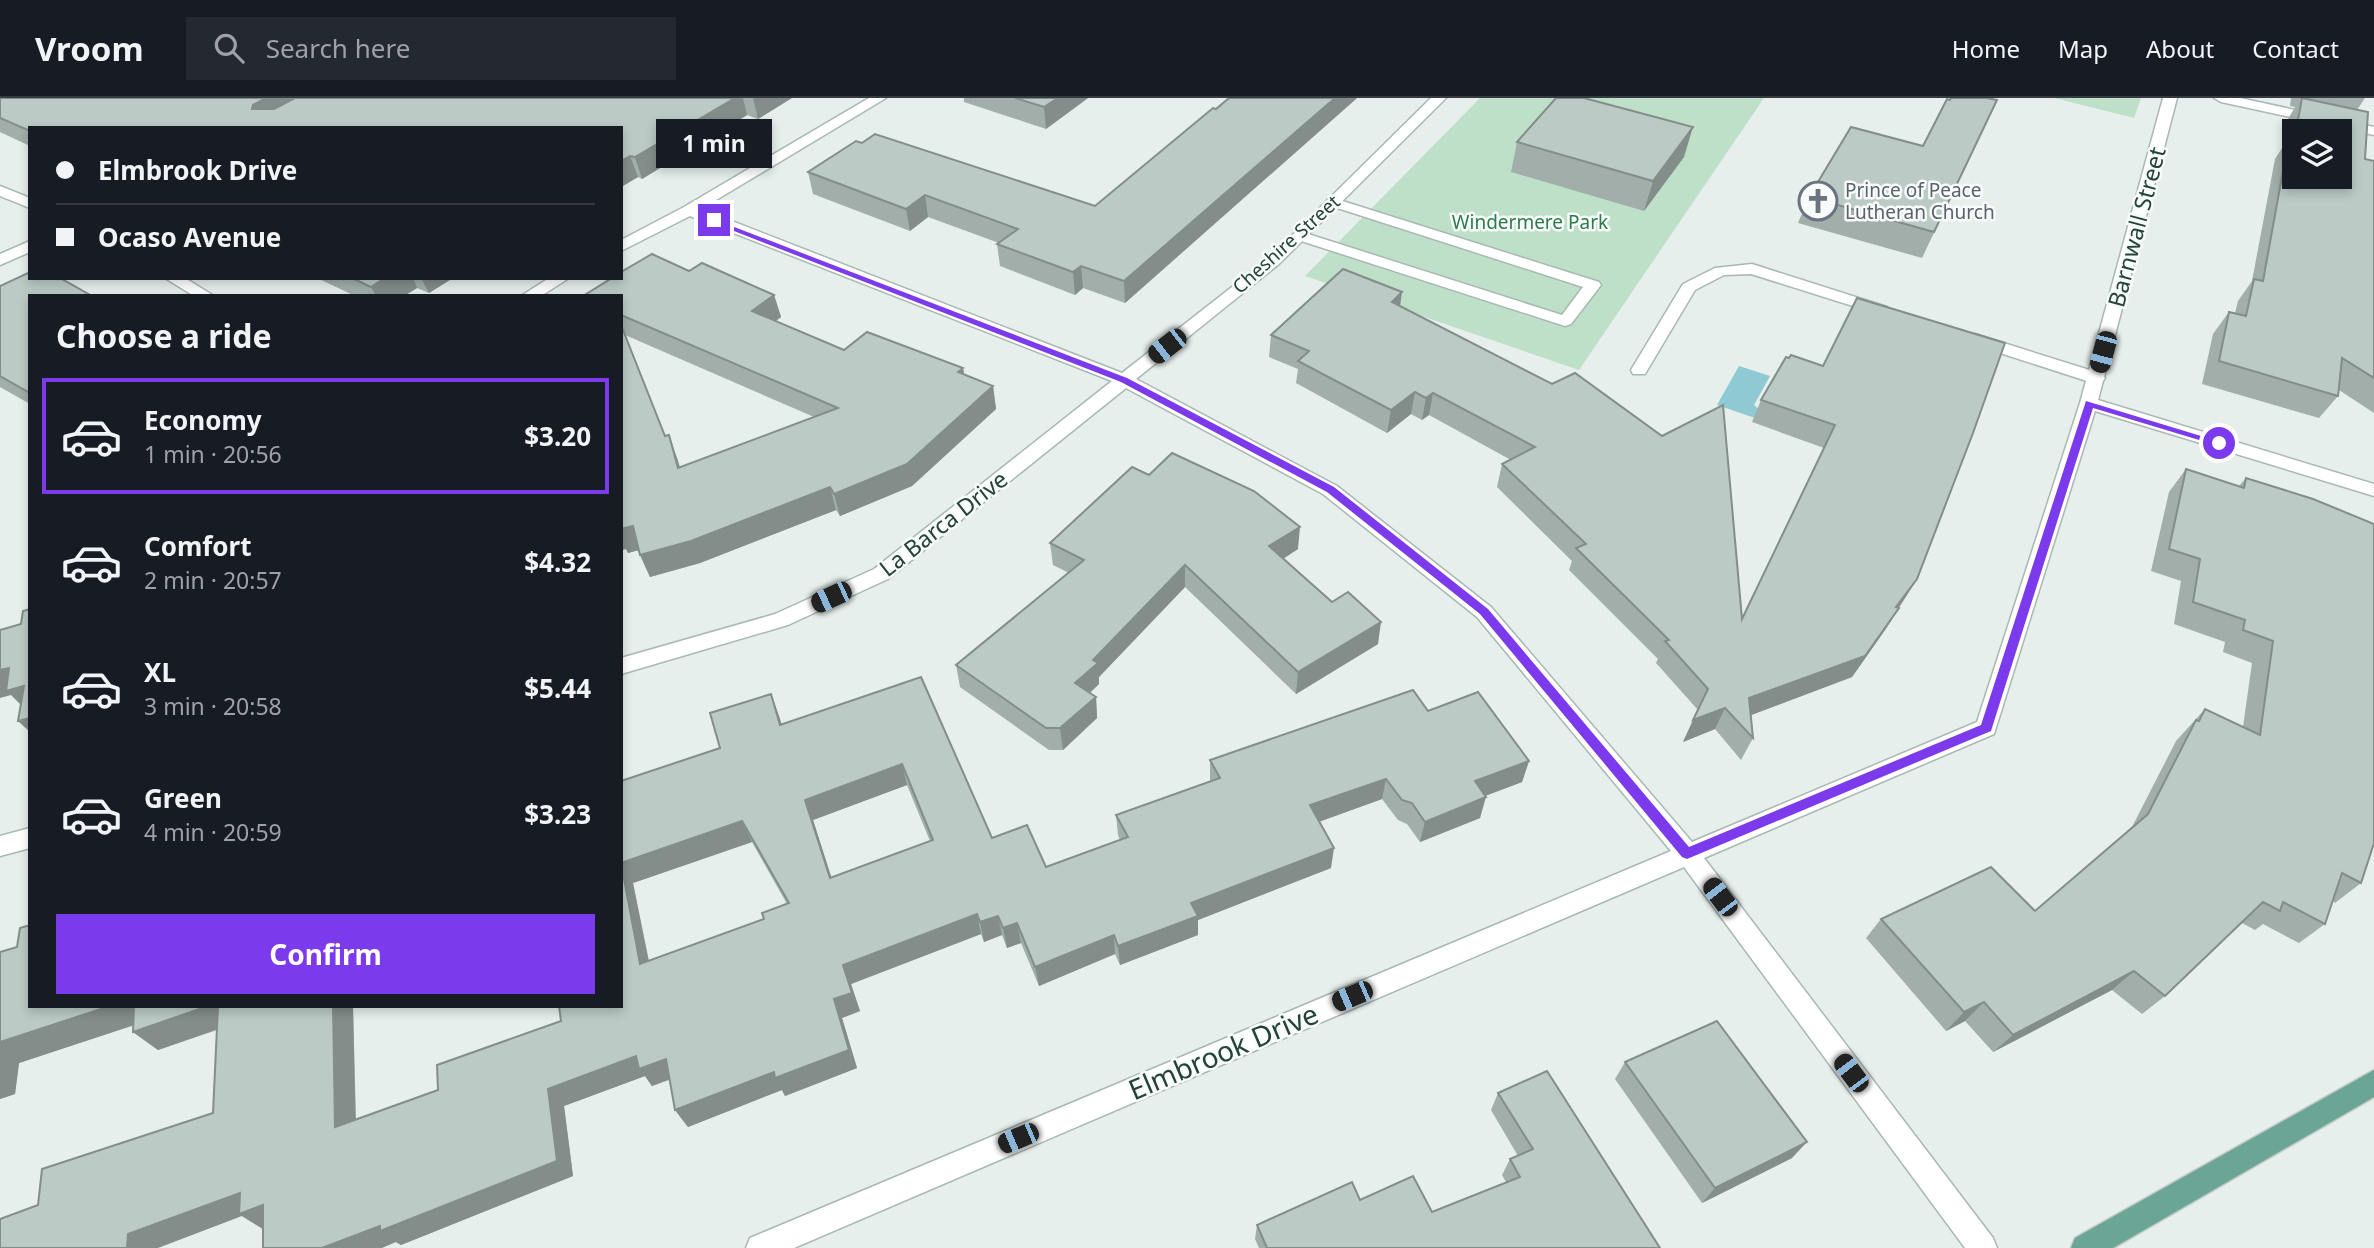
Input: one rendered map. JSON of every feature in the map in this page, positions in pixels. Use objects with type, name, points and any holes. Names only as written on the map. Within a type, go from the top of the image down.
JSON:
[{"type":"main road","points":[[2085,1248],[2374,1083]]},
{"type":"street","points":[[623,245],[689,210],[879,98]]},
{"type":"street","name":"Cheshire Street","points":[[1124,380],[1274,261],[1439,98]]},
{"type":"street","name":"Barnwall Street","points":[[1687,853],[1986,728],[2090,403],[2169,98]]},
{"type":"street","points":[[2221,98],[2374,131]]},
{"type":"street","points":[[0,190],[28,203]]},
{"type":"street","points":[[1300,236],[1565,321],[1593,285],[1334,202]]},
{"type":"street","points":[[689,210],[1124,380],[1330,490],[1484,612],[1687,853],[1983,1248]]},
{"type":"street","points":[[0,260],[28,247]]},
{"type":"street","points":[[1639,370],[1689,287],[1721,271],[1752,269],[1898,315]]},
{"type":"street","points":[[177,280],[202,294]]},
{"type":"street","points":[[533,294],[557,280]]},
{"type":"street","points":[[1964,336],[2096,378]]},
{"type":"street","name":"La Barca Drive","points":[[623,665],[781,620],[881,574],[1124,380]]},
{"type":"street","points":[[2090,403],[2374,490]]},
{"type":"street","points":[[0,846],[28,839]]},
{"type":"street","name":"Elmbrook Drive","points":[[760,1248],[1687,853]]},
{"type":"green space","name":"Windermere Park","points":[[1480,98],[1764,98],[1579,370],[1305,276]]},
{"type":"green space","points":[[2054,98],[2141,98],[2134,118]]},
{"type":"water","points":[[1739,366],[1770,376],[1754,405],[1760,410],[1755,418],[1717,405]]},
{"type":"building","points":[[0,98],[266,98],[253,105],[252,109],[274,109],[295,98],[735,98],[635,157],[630,156],[623,160],[623,126],[28,126],[28,130],[0,118]]},
{"type":"building","points":[[1015,98],[1058,98],[1044,107]]},
{"type":"building","points":[[1229,98],[1335,98],[1124,281],[1081,266],[1073,272],[997,244],[1018,229],[925,195],[906,209],[808,172],[856,141],[862,143],[875,134],[1095,206],[1213,108],[1216,109]]},
{"type":"building","points":[[1556,98],[1584,98],[1693,127],[1653,181],[1517,142]]},
{"type":"building","points":[[2302,98],[2368,112],[2365,159],[2374,161],[2374,378],[2342,358],[2338,396],[2219,361],[2229,312],[2246,316],[2254,279],[2263,281],[2282,176],[2282,189],[2352,189],[2352,119],[2298,119]]},
{"type":"building","points":[[1947,99],[1997,100],[1934,232],[1809,197],[1851,127],[1923,146]]},
{"type":"building","points":[[652,254],[689,271],[702,263],[774,295],[752,311],[844,350],[867,332],[963,368],[958,372],[993,386],[907,464],[834,494],[830,487],[691,541],[640,555],[633,526],[623,528],[623,330],[665,436],[669,435],[678,468],[838,408],[623,316],[623,294],[586,294],[609,280],[623,280],[623,271]]},
{"type":"building","points":[[1343,269],[1402,292],[1392,302],[1552,384],[1575,373],[1662,436],[1723,405],[1742,619],[1835,425],[1761,400],[1786,357],[1791,355],[1823,366],[1857,298],[2005,343],[1917,579],[1896,607],[1899,608],[1865,656],[1749,698],[1753,738],[1725,708],[1693,720],[1708,689],[1665,641],[1669,640],[1576,548],[1586,544],[1502,464],[1535,447],[1433,393],[1426,398],[1415,392],[1391,410],[1298,361],[1309,351],[1271,335]]},
{"type":"building","points":[[28,273],[28,280],[64,280],[88,294],[28,294],[28,392],[0,376],[0,286]]},
{"type":"building","points":[[356,280],[382,280],[371,287]]},
{"type":"building","points":[[1172,453],[1254,491],[1300,527],[1269,546],[1332,602],[1348,592],[1381,622],[1298,672],[1185,565],[1093,660],[1098,663],[1075,683],[1096,697],[1060,728],[1046,728],[956,665],[1084,560],[1050,543],[1132,467],[1149,475]]},
{"type":"building","points":[[2186,469],[2244,488],[2246,478],[2313,499],[2374,524],[2374,843],[2361,883],[2342,873],[2325,924],[2283,902],[2280,911],[2263,902],[2165,996],[2134,971],[2013,1035],[1984,1002],[1964,1012],[1881,919],[1991,867],[2035,911],[2148,814],[2196,720],[2199,721],[2205,709],[2260,735],[2273,641],[2243,630],[2245,620],[2193,602],[2200,559],[2169,549]]},
{"type":"building","points":[[28,610],[28,718],[18,721],[24,686],[6,691],[9,668],[0,670],[0,630],[21,624],[23,611]]},
{"type":"building","points":[[921,677],[992,838],[1027,825],[1046,867],[1128,837],[1116,815],[1220,778],[1210,760],[1413,690],[1428,711],[1478,692],[1529,761],[1475,781],[1486,797],[1425,822],[1412,803],[1402,800],[1386,779],[1310,805],[1334,848],[1191,903],[1198,916],[1118,946],[1114,935],[1035,967],[1017,923],[1003,928],[998,916],[980,922],[977,914],[843,965],[852,993],[834,999],[849,1050],[775,1078],[774,1072],[675,1110],[666,1059],[639,1069],[636,1056],[548,1089],[557,1161],[380,1231],[380,1226],[322,1248],[263,1248],[263,1205],[239,1214],[240,1193],[128,1234],[127,1248],[0,1248],[0,1219],[38,1205],[42,1169],[213,1113],[218,1008],[333,1008],[335,1127],[438,1090],[437,1065],[561,1021],[559,1008],[623,1008],[623,874],[640,964],[764,919],[762,913],[789,903],[742,821],[623,862],[623,780],[720,748],[710,713],[771,694],[780,725]],"holes":[[[902,764],[933,840],[830,878],[805,800]]]},
{"type":"building","points":[[28,926],[28,1008],[104,1008],[0,1042],[0,952],[17,947],[20,928]]},
{"type":"building","points":[[134,1008],[202,1008],[133,1032]]},
{"type":"building","points":[[1717,1021],[1807,1142],[1715,1188],[1625,1062]]},
{"type":"building","points":[[1547,1071],[1660,1248],[1267,1248],[1257,1225],[1352,1182],[1360,1200],[1413,1176],[1432,1212],[1520,1177],[1510,1159],[1533,1149],[1498,1093]]},
{"type":"place","name":"Prince of Peace Lutheran Church","points":[[1818,201]]},
{"type":"route","points":[[714,220],[1124,380],[1330,490],[1484,612],[1687,853],[1986,728],[2090,403],[2219,443]]}]
